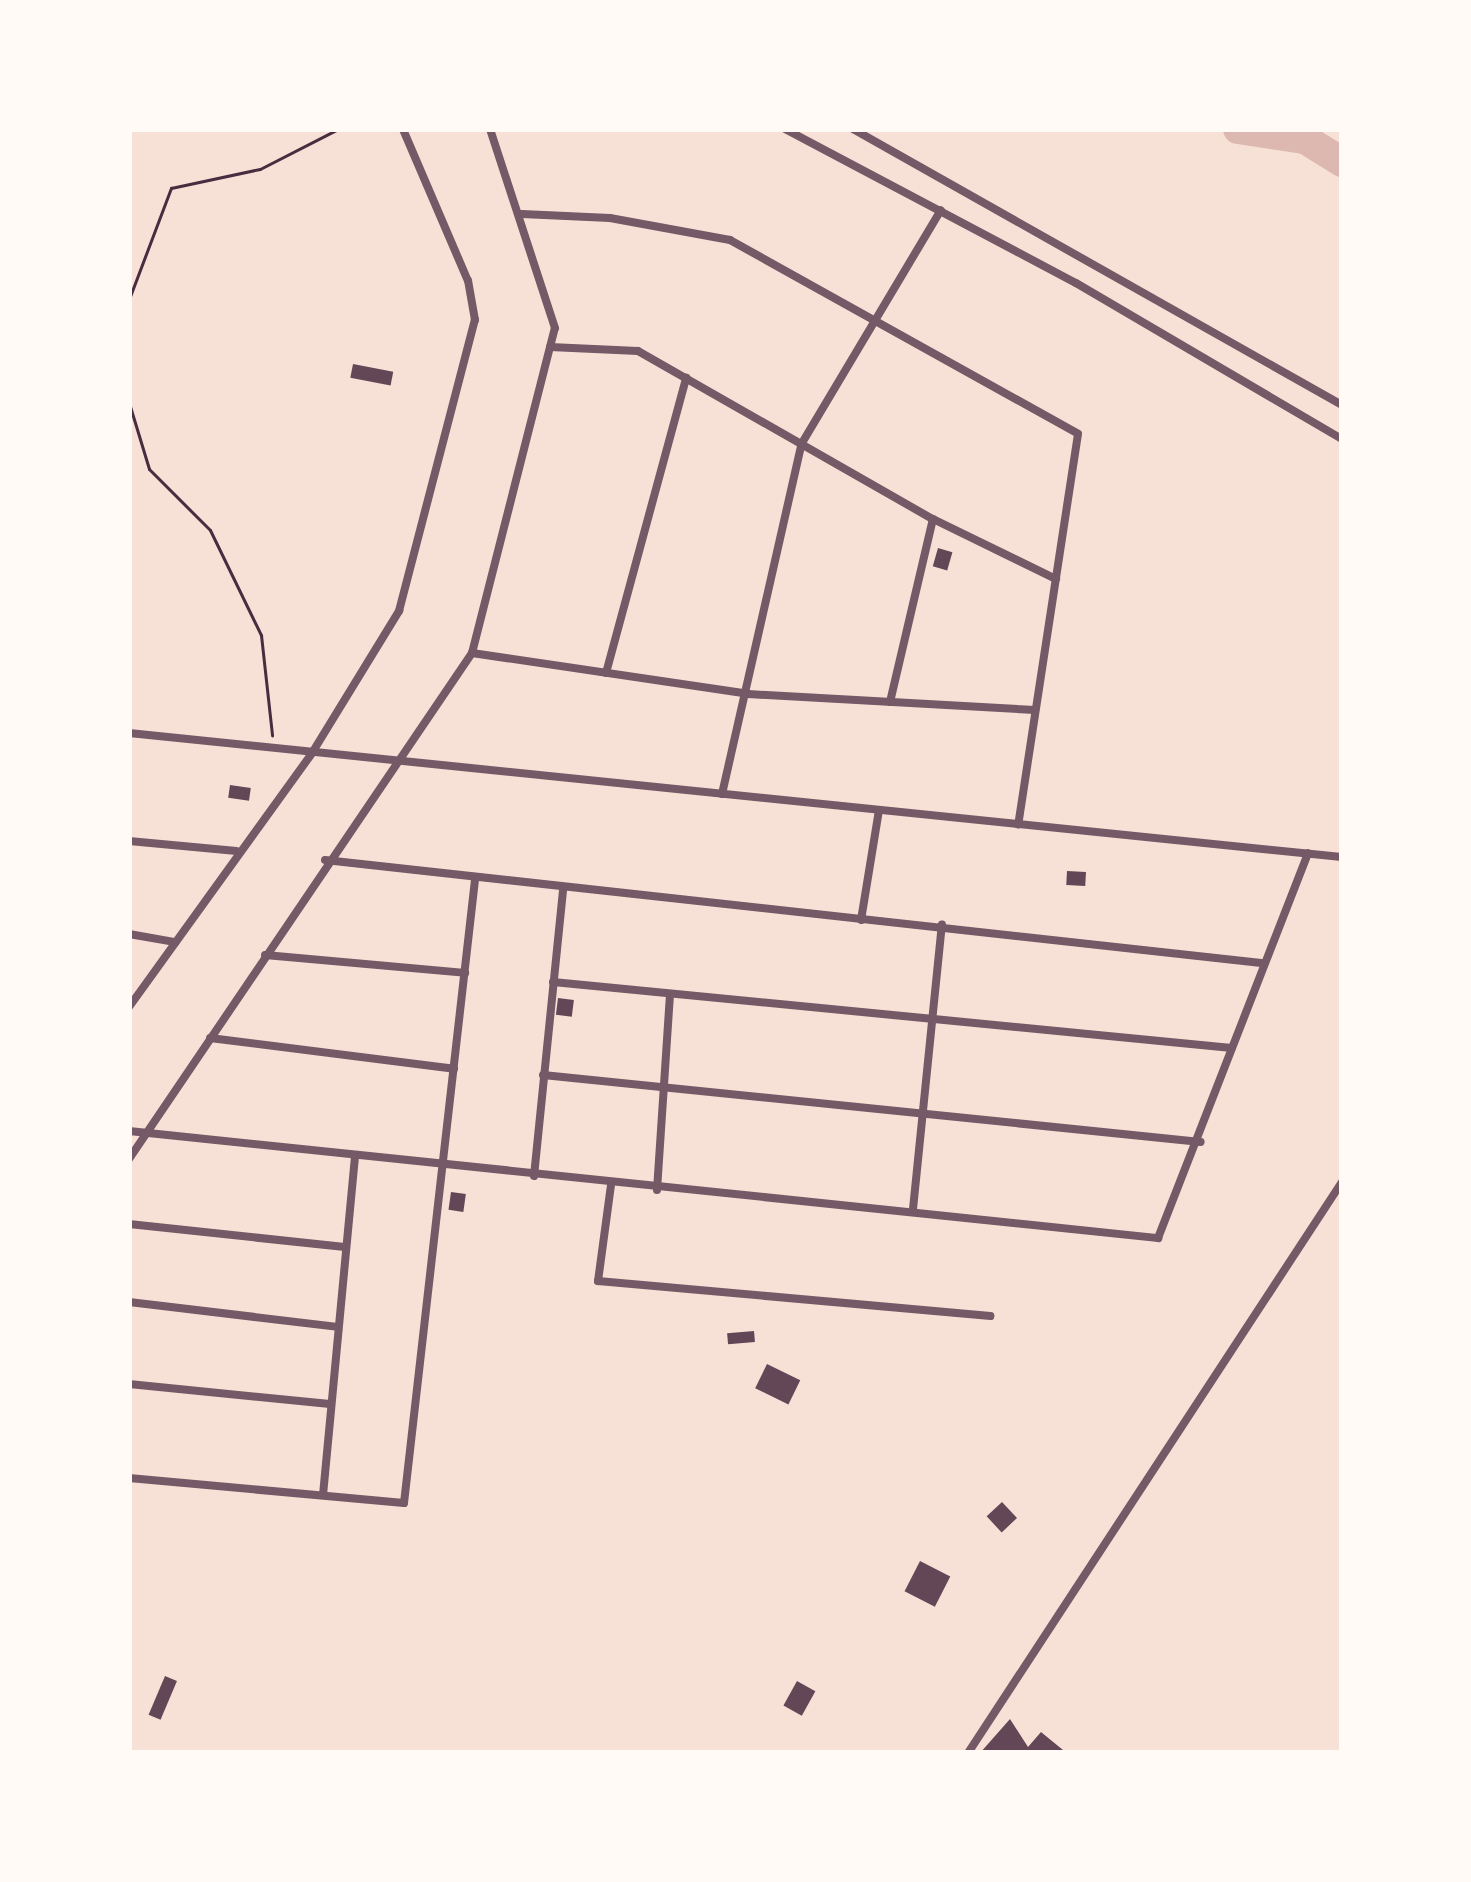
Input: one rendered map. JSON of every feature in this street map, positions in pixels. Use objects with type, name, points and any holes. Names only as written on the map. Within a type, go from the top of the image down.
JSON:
[{"type":"street","points":[[129,1007],[312,753],[398,611],[475,320],[468,281],[403,129]]},
{"type":"street","points":[[129,1159],[325,860],[472,653],[555,328],[522,214],[490,129]]},
{"type":"street","points":[[784,129],[940,210],[1342,439]]},
{"type":"street","points":[[854,129],[1342,405]]},
{"type":"street","points":[[722,794],[802,443],[940,210]]},
{"type":"street","points":[[522,214],[610,218],[730,240],[871,323],[1078,434],[1018,824]]},
{"type":"street","points":[[550,347],[638,351],[932,519],[1056,578]]},
{"type":"street","points":[[606,673],[686,378]]},
{"type":"street","points":[[890,702],[932,519]]},
{"type":"street","points":[[472,653],[748,694],[1036,710]]},
{"type":"street","points":[[129,734],[1342,857]]},
{"type":"street","points":[[861,920],[879,810]]},
{"type":"street","points":[[129,841],[237,851]]},
{"type":"street","points":[[129,1131],[657,1190],[913,1209],[1158,1238],[1201,1142],[1261,963],[1308,853]]},
{"type":"street","points":[[325,860],[475,880],[861,920],[942,924],[1261,963]]},
{"type":"street","points":[[129,1478],[404,1503],[475,880]]},
{"type":"street","points":[[534,1176],[563,889]]},
{"type":"street","points":[[913,1209],[926,1023],[942,924]]},
{"type":"street","points":[[129,934],[175,942]]},
{"type":"street","points":[[265,955],[465,973]]},
{"type":"street","points":[[553,982],[926,1023],[1232,1048]]},
{"type":"street","points":[[657,1190],[670,994]]},
{"type":"street","points":[[209,1038],[454,1069]]},
{"type":"street","points":[[544,1076],[1201,1142]]},
{"type":"street","points":[[323,1496],[355,1156]]},
{"type":"street","points":[[968,1753],[1342,1182]]},
{"type":"street","points":[[611,1185],[598,1281],[990,1316]]},
{"type":"street","points":[[129,1224],[345,1247]]},
{"type":"street","points":[[129,1302],[338,1327]]},
{"type":"street","points":[[129,1384],[331,1404]]},
{"type":"path","points":[[129,299],[171,188],[260,169],[338,129]]},
{"type":"path","points":[[129,403],[149,469],[210,530],[261,635],[274,700],[271,749]]},
{"type":"building","points":[[353,364],[393,372],[391,386],[350,378]]},
{"type":"building","points":[[938,548],[952,552],[947,570],[933,566]]},
{"type":"building","points":[[230,785],[251,788],[249,801],[228,798]]},
{"type":"building","points":[[1067,871],[1086,872],[1085,886],[1066,885]]},
{"type":"building","points":[[558,998],[574,1000],[572,1017],[556,1015]]},
{"type":"building","points":[[451,1192],[466,1194],[463,1212],[448,1210]]},
{"type":"building","points":[[754,1331],[755,1342],[728,1344],[727,1333]]},
{"type":"building","points":[[767,1364],[800,1380],[788,1404],[755,1388]]},
{"type":"building","points":[[1002,1502],[1017,1518],[1002,1532],[987,1516]]},
{"type":"building","points":[[920,1561],[950,1576],[935,1607],[905,1591]]},
{"type":"building","points":[[165,1676],[177,1681],[161,1720],[149,1715]]},
{"type":"building","points":[[797,1681],[815,1691],[802,1716],[783,1705]]},
{"type":"building","points":[[1010,1719],[1028,1747],[1041,1732],[1063,1750],[980,1753]]},
{"type":"waterway","points":[[1238,129],[1305,139],[1342,162]]}]
